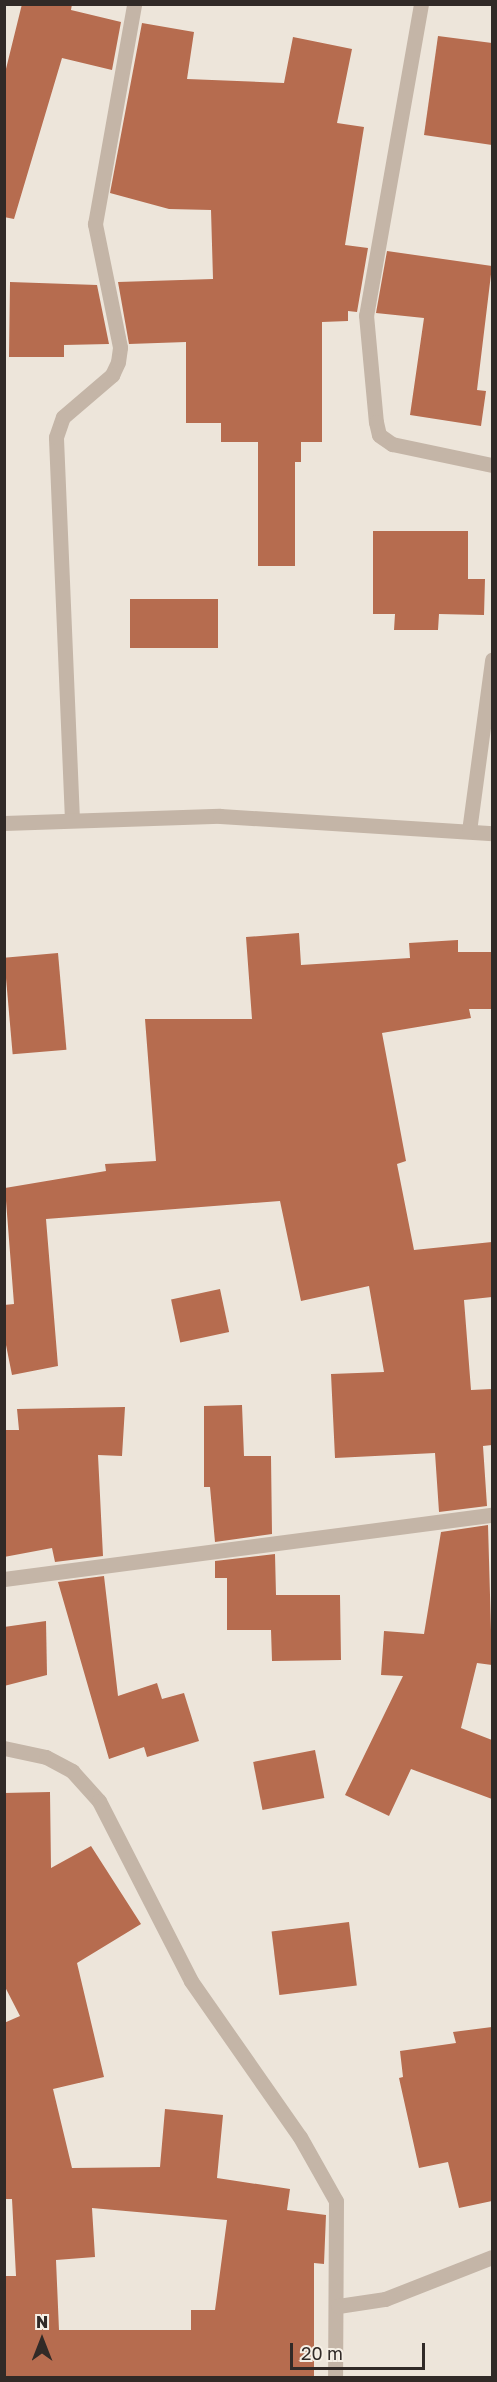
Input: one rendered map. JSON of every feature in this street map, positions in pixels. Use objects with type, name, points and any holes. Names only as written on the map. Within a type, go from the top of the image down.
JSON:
[{"type":"street","points":[[72,820],[56,437],[63,417],[112,375],[118,362],[120,347],[95,224],[135,4]]},
{"type":"street","points":[[421,4],[366,315],[376,422],[379,435],[392,444],[492,465]]},
{"type":"street","points":[[469,831],[492,660]]},
{"type":"street","points":[[4,823],[220,816],[492,833]]},
{"type":"street","points":[[4,1580],[492,1515]]},
{"type":"street","points":[[4,1748],[46,1757],[72,1771],[99,1801],[191,1981],[300,2137],[336,2201],[338,2306],[335,2378]]},
{"type":"street","points":[[338,2306],[385,2299],[492,2257]]},
{"type":"building","points":[[22,4],[72,4],[71,10],[121,22],[112,70],[62,58],[14,219],[4,217],[4,77]]},
{"type":"building","points":[[142,23],[194,32],[187,79],[284,83],[293,37],[352,49],[337,123],[364,127],[345,245],[368,248],[357,312],[348,311],[348,321],[322,322],[322,442],[301,442],[301,462],[295,462],[295,566],[258,566],[258,442],[221,442],[221,423],[186,423],[186,342],[129,344],[118,282],[213,279],[211,210],[169,209],[110,193]]},
{"type":"building","points":[[438,36],[492,43],[492,145],[424,135]]},
{"type":"building","points":[[387,251],[492,266],[477,390],[486,391],[481,426],[410,415],[424,318],[376,313]]},
{"type":"building","points":[[10,282],[97,285],[109,344],[64,345],[64,357],[9,357]]},
{"type":"building","points":[[373,531],[468,531],[468,579],[485,579],[484,615],[439,614],[438,630],[394,630],[395,614],[373,614]]},
{"type":"building","points":[[130,599],[218,599],[218,648],[130,648]]},
{"type":"building","points":[[299,933],[301,965],[410,958],[409,943],[458,940],[458,952],[492,952],[492,1009],[469,1009],[471,1018],[382,1033],[406,1161],[397,1164],[414,1250],[492,1242],[492,1297],[464,1300],[471,1390],[492,1389],[492,1445],[483,1446],[487,1506],[439,1512],[435,1453],[335,1458],[331,1374],[384,1372],[369,1286],[301,1301],[280,1201],[46,1219],[58,1366],[12,1375],[4,1335],[4,1305],[14,1304],[5,1188],[106,1171],[105,1164],[156,1161],[145,1019],[252,1019],[246,937]]},
{"type":"building","points":[[58,953],[66,1050],[13,1054],[4,958]]},
{"type":"building","points":[[220,1289],[229,1332],[180,1342],[171,1299]]},
{"type":"building","points":[[242,1405],[244,1456],[271,1456],[272,1534],[215,1542],[210,1487],[204,1487],[204,1406]]},
{"type":"building","points":[[125,1407],[122,1456],[98,1455],[103,1556],[55,1562],[52,1548],[4,1557],[4,1430],[19,1430],[17,1409]]},
{"type":"building","points":[[488,1525],[492,1665],[477,1663],[461,1728],[492,1740],[492,1799],[411,1769],[389,1816],[345,1795],[403,1676],[381,1675],[384,1631],[424,1634],[441,1532]]},
{"type":"building","points":[[275,1554],[276,1595],[340,1595],[341,1660],[272,1661],[271,1630],[227,1630],[227,1578],[215,1578],[215,1561]]},
{"type":"building","points":[[104,1576],[118,1696],[157,1683],[162,1699],[184,1693],[199,1741],[147,1757],[144,1747],[109,1759],[58,1582]]},
{"type":"building","points":[[46,1621],[47,1675],[4,1686],[4,1627]]},
{"type":"building","points":[[315,1750],[324,1798],[263,1810],[253,1762]]},
{"type":"building","points":[[50,1792],[51,1868],[91,1846],[141,1924],[77,1963],[104,2077],[53,2089],[72,2168],[160,2167],[165,2109],[223,2115],[217,2178],[290,2189],[287,2210],[326,2215],[324,2264],[314,2263],[314,2378],[4,2378],[5,2276],[16,2276],[12,2199],[4,2199],[4,2023],[20,2016],[4,1985],[4,1793]],"holes":[[[92,2208],[227,2220],[215,2310],[191,2310],[191,2330],[59,2330],[56,2260],[95,2257]]]},
{"type":"building","points":[[349,1922],[357,1986],[279,1995],[272,1932]]},
{"type":"building","points":[[492,2027],[492,2201],[459,2208],[448,2162],[419,2168],[399,2078],[403,2077],[400,2051],[456,2043],[453,2032]]}]
